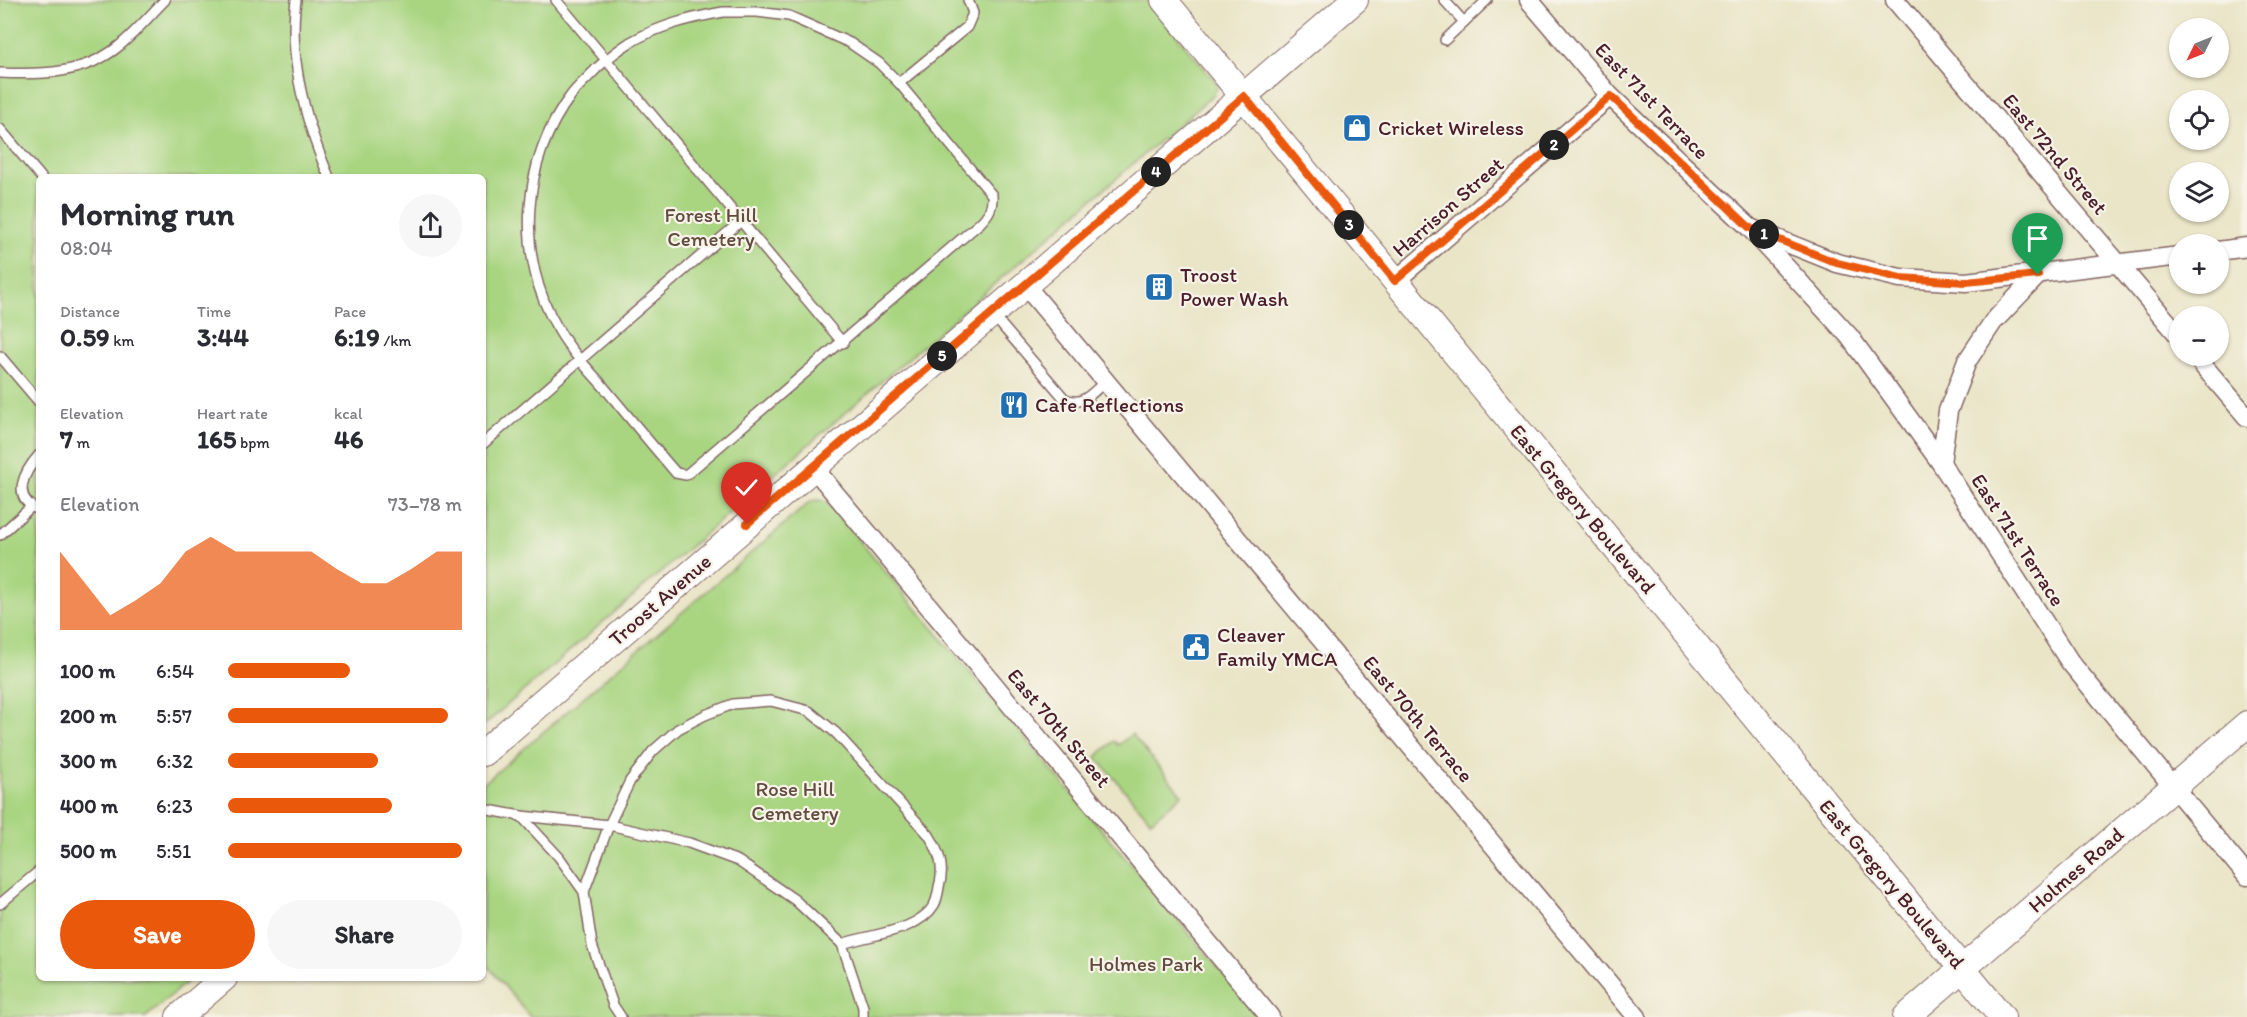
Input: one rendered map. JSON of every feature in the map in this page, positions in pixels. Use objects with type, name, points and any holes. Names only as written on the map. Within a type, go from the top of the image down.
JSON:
[{"type":"main road","name":"East Gregory Boulevard","points":[[1164,0],[2002,1017]]},
{"type":"main road","name":"Troost Avenue","points":[[486,750],[1355,0]]},
{"type":"main road","name":"Holmes Road","points":[[1906,1017],[2247,724]]},
{"type":"main road","points":[[178,1017],[220,981]]},
{"type":"street","name":"East 71st Terrace","points":[[1530,0],[1611,96],[1750,228],[1849,336],[1941,463],[2070,662],[2247,876]]},
{"type":"street","name":"East 72nd Street","points":[[1895,0],[2169,324]]},
{"type":"street","name":"Harrison Street","points":[[1395,281],[1611,96]]},
{"type":"street","name":"East 71st Terrace","points":[[1750,228],[1837,263],[1900,278],[1966,282],[2169,257]]},
{"type":"street","points":[[2229,249],[2247,247]]},
{"type":"street","points":[[1941,463],[1948,411],[1967,361],[1993,322],[2038,275]]},
{"type":"street","name":"East 70th Terrace","points":[[1025,285],[1637,1017]]},
{"type":"street","points":[[2204,366],[2247,417]]},
{"type":"street","name":"East 70th Street","points":[[813,467],[1270,1017]]},
{"type":"lane","points":[[0,73],[48,73],[75,69],[99,59],[119,47],[165,0]]},
{"type":"lane","points":[[296,0],[297,71],[306,113],[328,174]]},
{"type":"lane","points":[[556,0],[843,343]]},
{"type":"lane","points":[[899,83],[968,27],[973,13],[968,0]]},
{"type":"lane","points":[[1444,0],[1464,22]]},
{"type":"lane","points":[[1445,40],[1487,0]]},
{"type":"lane","points":[[723,12],[757,12],[789,16],[850,43],[879,63],[899,83],[992,195],[993,205],[988,216],[686,476],[676,473],[581,360],[558,329],[536,274],[529,241],[529,212],[540,155],[554,123],[572,94],[606,60],[628,44],[688,19],[723,12]]},
{"type":"lane","points":[[0,129],[38,174]]},
{"type":"lane","points":[[486,441],[741,221]]},
{"type":"lane","points":[[992,314],[1064,398],[1080,402],[1106,381]]},
{"type":"lane","points":[[0,356],[36,398]]},
{"type":"lane","points":[[0,535],[35,508],[22,494],[23,478],[36,459]]},
{"type":"lane","points":[[584,892],[609,825],[630,781],[653,751],[678,729],[705,715],[733,704],[771,701],[809,711],[836,733],[928,835],[940,854],[942,876],[935,904],[923,917],[898,930],[862,937],[842,944]]},
{"type":"lane","points":[[486,809],[521,816],[609,825],[689,843],[738,861],[795,900],[842,944],[863,1007],[863,1017]]},
{"type":"lane","points":[[521,816],[559,857],[584,892],[592,945],[613,1005],[621,1017]]},
{"type":"lane","points":[[0,904],[36,874]]},
{"type":"green space","name":"Forest Hill Cemetery","points":[[0,0],[1147,0],[1216,82],[1217,88],[1214,94],[486,723],[486,174],[36,174],[36,981],[188,981],[146,1017],[0,1017]]},
{"type":"green space","name":"Rose Hill Cemetery","points":[[811,501],[827,502],[1259,1017],[530,1017],[486,964],[486,781]]},
{"type":"green space","points":[[1132,734],[1182,795],[1151,821],[1096,757],[1114,741],[1118,745]]},
{"type":"place","name":"Cricket Wireless","points":[[1357,128]]},
{"type":"place","name":"Troost Power Wash","points":[[1159,287]]},
{"type":"place","name":"Cafe Reflections","points":[[1014,405]]},
{"type":"place","name":"Cleaver Family YMCA","points":[[1196,647]]},
{"type":"route","points":[[747,524],[1244,96],[1395,281],[1611,96],[1750,228],[1837,263],[1900,278],[1966,282],[2038,275]]},
{"type":"park label","name":"Holmes Park","points":[[1146,964]]}]
